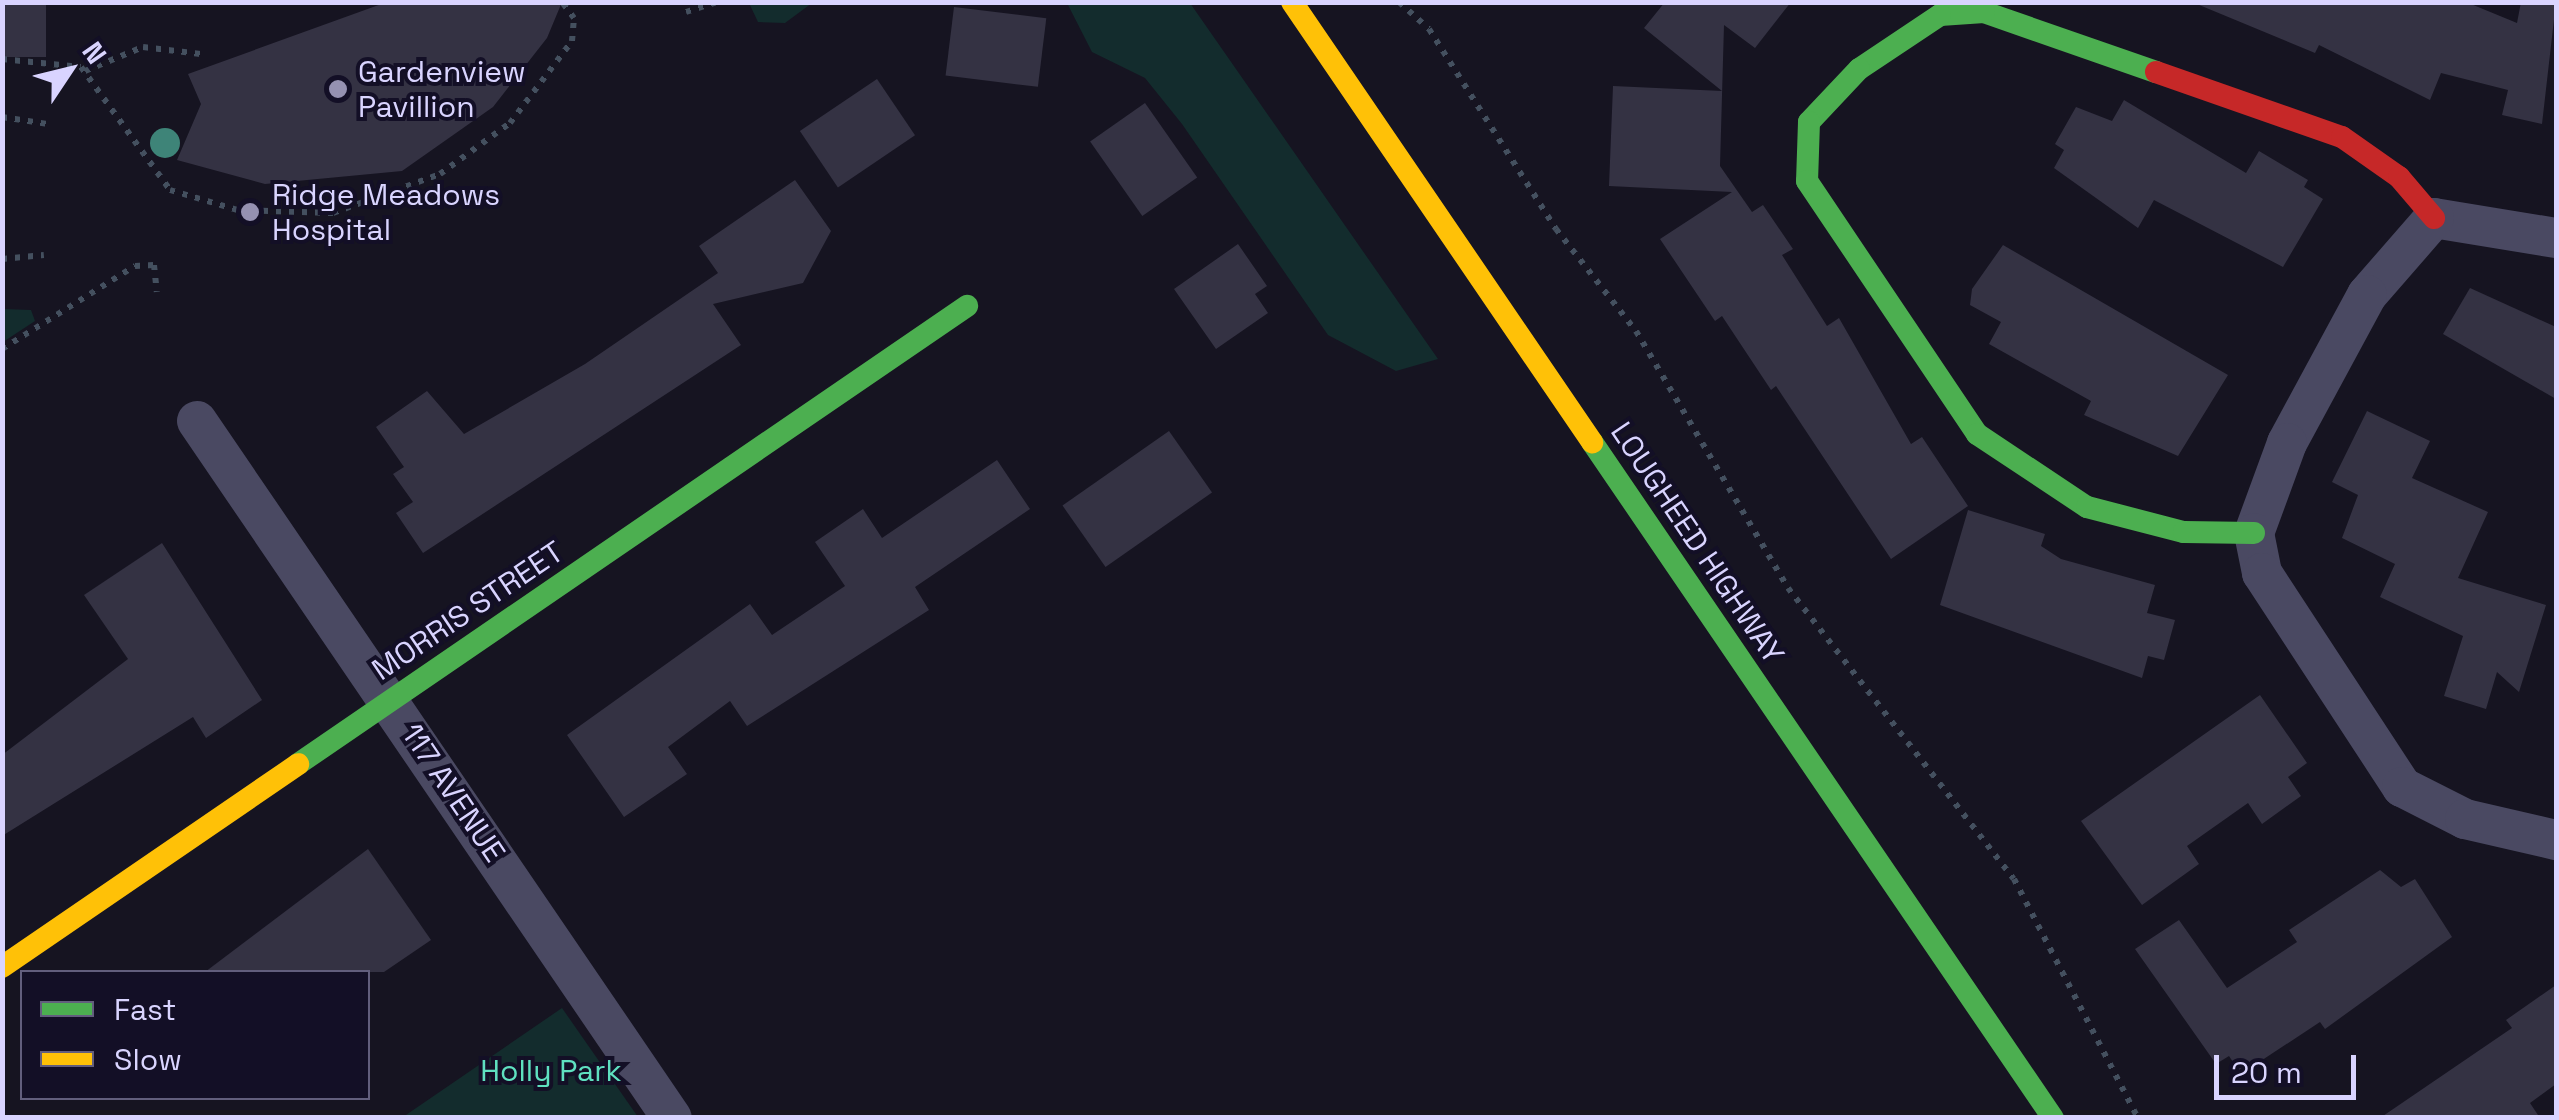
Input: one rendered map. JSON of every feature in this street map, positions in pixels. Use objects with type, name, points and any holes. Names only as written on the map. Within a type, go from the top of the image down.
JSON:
[{"type":"main road","name":"LOUGHEED HIGHWAY","points":[[1292,2],[2053,1118]]},
{"type":"main road","points":[[2254,533],[2184,532],[2087,508],[1976,434],[1807,181],[1809,122],[1860,69],[1940,15],[1984,12],[2342,137],[2399,177],[2434,218]]},
{"type":"main road","name":"MORRIS STREET","points":[[2,967],[967,306]]},
{"type":"street","points":[[2556,238],[2434,218],[2367,295],[2286,443],[2254,533],[2262,573],[2402,786],[2464,819],[2556,840]]},
{"type":"street","name":"117 AVENUE","points":[[198,421],[672,1118]]},
{"type":"path","points":[[2,59],[53,57],[85,71],[148,150],[160,184],[237,210],[333,214],[450,169],[510,123],[574,38],[562,2]]},
{"type":"path","points":[[686,12],[717,2]]},
{"type":"path","points":[[1399,2],[1429,29],[1556,229],[1636,331],[1788,588],[2014,879],[2138,1118]]},
{"type":"path","points":[[85,71],[143,47],[202,54]]},
{"type":"path","points":[[2,117],[48,124]]},
{"type":"path","points":[[2,258],[44,255]]},
{"type":"path","points":[[2,349],[135,266],[154,266],[157,292]]},
{"type":"green space","points":[[749,3],[812,3],[785,23],[758,22]]},
{"type":"green space","points":[[1067,3],[1190,3],[1438,359],[1396,371],[1328,335],[1182,124],[1145,78],[1092,52]]},
{"type":"green space","points":[[3,309],[31,310],[35,321],[3,342]]},
{"type":"green space","name":"Holly Park","points":[[562,1008],[638,1117],[403,1117]]},
{"type":"building","points":[[2,2],[46,2],[46,57],[2,57]]},
{"type":"building","name":"Gardenview Pavillion","points":[[387,2],[562,2],[547,38],[493,107],[402,171],[265,184],[177,160],[201,104],[188,74]]},
{"type":"building","points":[[1665,2],[1791,2],[1755,48],[1724,25],[1720,166],[1752,212],[1763,205],[1793,249],[1782,255],[1827,326],[1839,318],[1911,444],[1922,437],[1968,506],[1891,559],[1776,386],[1771,390],[1722,316],[1715,321],[1660,239],[1732,192],[1609,186],[1613,86],[1722,91],[1644,28]]},
{"type":"building","points":[[2192,2],[2466,2],[2517,23],[2521,2],[2556,2],[2542,124],[2502,115],[2508,90],[2441,73],[2430,100],[2319,45],[2315,53]]},
{"type":"building","points":[[954,7],[1046,18],[1038,87],[946,75]]},
{"type":"building","points":[[877,79],[915,135],[838,187],[800,131]]},
{"type":"building","points":[[2124,100],[2246,173],[2259,151],[2308,180],[2304,187],[2323,199],[2283,267],[2154,200],[2138,228],[2054,168],[2064,150],[2055,144],[2076,107],[2112,121]]},
{"type":"building","points":[[1145,103],[1197,178],[1142,216],[1090,141]]},
{"type":"building","points":[[795,180],[831,231],[803,283],[713,304],[741,345],[423,553],[396,513],[413,502],[393,474],[404,467],[376,427],[427,391],[464,434],[585,364],[718,273],[699,246]]},
{"type":"building","points":[[1238,244],[1267,286],[1255,294],[1268,313],[1216,349],[1174,289]]},
{"type":"building","points":[[2003,245],[2228,375],[2178,456],[2084,415],[2091,401],[1989,344],[2001,322],[1970,305],[1972,289]]},
{"type":"building","points":[[2470,288],[2556,327],[2556,399],[2443,334]]},
{"type":"building","points":[[2367,411],[2430,441],[2412,478],[2488,512],[2458,578],[2546,605],[2519,692],[2497,672],[2486,709],[2444,696],[2463,636],[2380,597],[2395,564],[2342,538],[2358,495],[2332,482]]},
{"type":"building","points":[[1169,431],[1212,492],[1106,567],[1063,506]]},
{"type":"building","points":[[997,460],[1030,509],[915,587],[929,610],[747,726],[730,701],[668,747],[687,774],[624,817],[567,735],[750,604],[772,635],[845,586],[815,542],[863,509],[882,538]]},
{"type":"building","points":[[1968,510],[2045,534],[2041,546],[2061,559],[2155,585],[2147,613],[2175,620],[2164,660],[2148,656],[2142,678],[1940,605]]},
{"type":"building","points":[[162,543],[262,700],[206,738],[193,717],[2,836],[2,755],[128,659],[84,595]]},
{"type":"building","points":[[2260,695],[2307,763],[2288,777],[2301,796],[2262,824],[2248,803],[2187,846],[2199,864],[2142,905],[2081,821]]},
{"type":"building","points":[[368,849],[431,940],[384,972],[208,970]]},
{"type":"building","points":[[2380,870],[2401,887],[2415,879],[2452,937],[2325,1029],[2320,1022],[2241,1074],[2229,1056],[2216,1064],[2135,949],[2179,920],[2227,988],[2297,942],[2289,930]]},
{"type":"building","points":[[2556,985],[2556,1084],[2530,1103],[2540,1118],[2380,1118],[2512,1028],[2506,1020]]},
{"type":"traffic: fast","points":[[2156,72],[1984,12],[1940,15],[1859,69],[1809,122],[1807,181],[1977,434],[2087,507],[2184,532],[2254,533]]},
{"type":"traffic: fast","points":[[298,764],[967,306]]},
{"type":"traffic: fast","points":[[1592,442],[2053,1118]]},
{"type":"traffic: slow","points":[[1292,2],[1592,442]]},
{"type":"traffic: slow","points":[[2,967],[298,764]]},
{"type":"traffic: jam","points":[[2156,72],[2342,137],[2399,177],[2434,218]]},
{"type":"place","name":"Gardenview Pavillion","points":[[338,89]]},
{"type":"place","name":"Ridge Meadows Hospital","points":[[250,212]]}]
